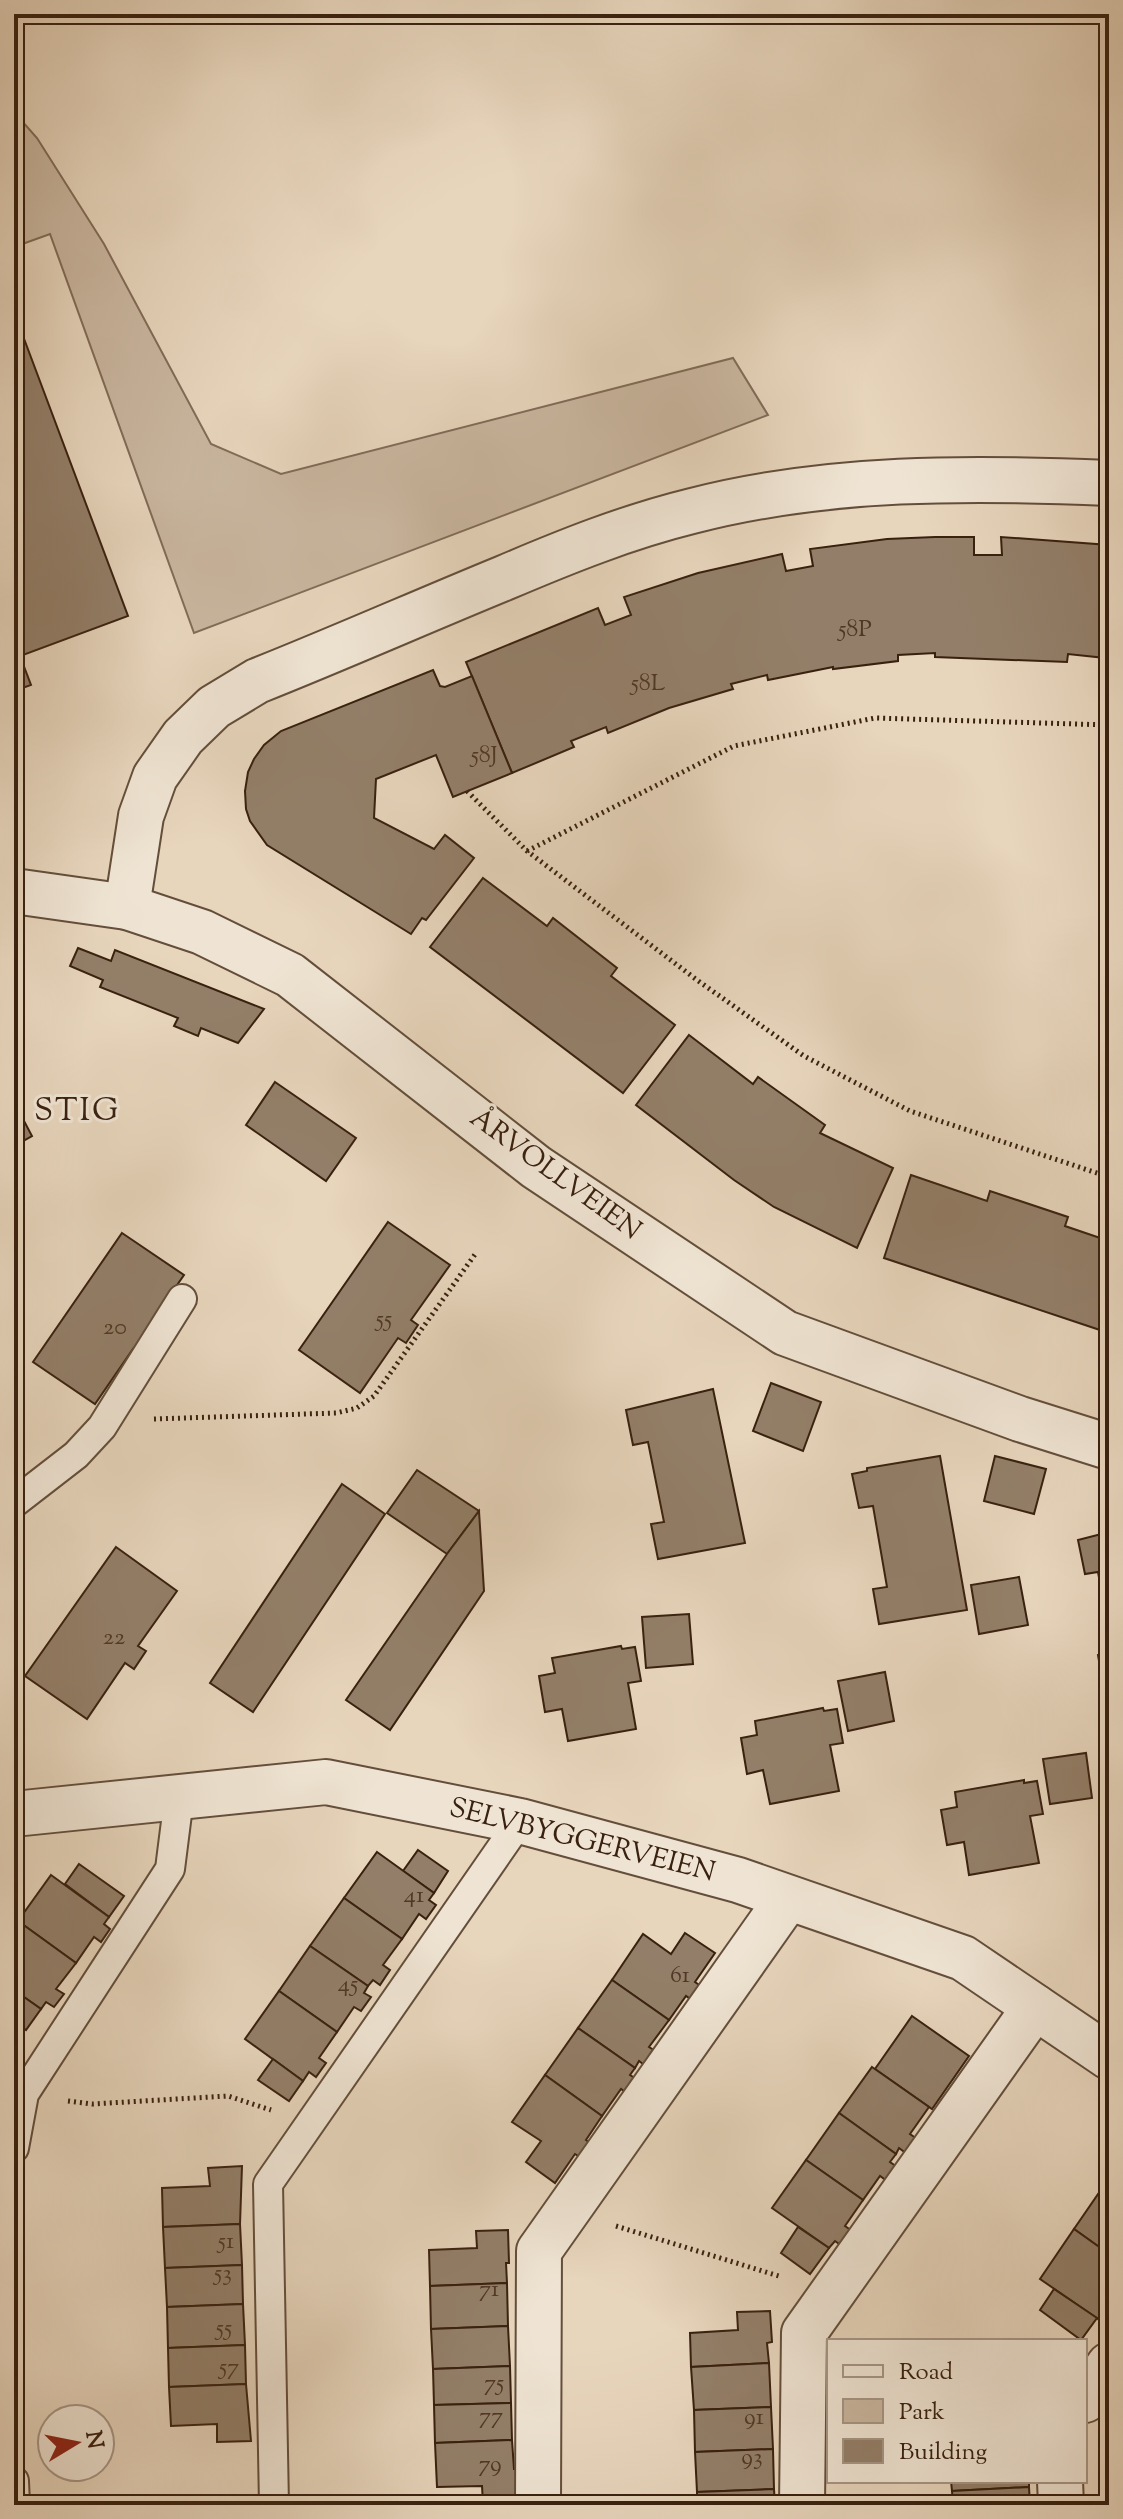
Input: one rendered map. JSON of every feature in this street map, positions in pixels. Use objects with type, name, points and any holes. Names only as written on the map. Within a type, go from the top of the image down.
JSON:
[{"type":"street","points":[[127,907],[141,816],[155,777],[183,737],[214,707],[257,681],[590,542],[693,510],[804,490],[904,481],[998,478],[1109,483]]},
{"type":"street","name":"ÅRVOLLVEIEN","points":[[14,891],[127,907],[202,932],[290,975],[536,1167],[785,1333],[1020,1419],[1109,1447]]},
{"type":"street","name":"SELVBYGGERVEIEN","points":[[14,1814],[326,1782],[520,1821],[738,1880],[963,1958],[1109,2057]]},
{"type":"street","points":[[538,2505],[539,2251],[788,1898]]},
{"type":"street","points":[[802,2505],[804,2333],[1035,2007]]},
{"type":"street","points":[[1087,2397],[1109,2365]]},
{"type":"street","points":[[1060,2483],[1061,2505]]},
{"type":"lane","points":[[14,1503],[76,1455],[102,1427],[182,1299]]},
{"type":"lane","points":[[14,2148],[19,2094],[170,1869],[179,1798]]},
{"type":"lane","points":[[274,2505],[268,2184],[520,1821]]},
{"type":"lane","points":[[14,2481],[15,2505]]},
{"type":"path","points":[[527,851],[734,746],[875,718],[1109,725]]},
{"type":"path","points":[[467,791],[527,851],[697,980],[804,1056],[910,1111],[1109,1177]]},
{"type":"path","points":[[102,1427],[135,1420],[336,1413],[357,1408],[374,1396],[476,1253]]},
{"type":"path","points":[[19,2094],[92,2104],[228,2096],[310,2124]]},
{"type":"path","points":[[566,2213],[833,2291]]},
{"type":"green space","points":[[14,112],[37,138],[104,244],[211,444],[281,474],[733,358],[768,415],[194,633],[50,234],[14,247]]},
{"type":"building","points":[[14,312],[128,616],[20,656],[31,685],[14,691]]},
{"type":"building","points":[[974,537],[974,555],[1002,555],[1001,537],[1109,545],[1109,666],[1105,666],[1105,658],[1068,654],[1067,662],[935,657],[935,653],[898,655],[898,661],[833,667],[768,680],[767,675],[731,684],[733,689],[669,708],[608,733],[606,727],[571,741],[574,747],[512,773],[466,662],[598,608],[605,625],[631,615],[624,597],[698,573],[782,554],[786,571],[813,566],[810,549],[887,539]]},
{"type":"building","points":[[433,670],[440,686],[445,687],[472,676],[512,773],[453,797],[436,755],[376,779],[374,818],[434,849],[445,835],[474,858],[426,920],[422,918],[411,934],[267,845],[250,821],[245,791],[254,759],[264,745],[281,731]]},
{"type":"building","points":[[483,878],[547,926],[553,918],[617,968],[611,976],[675,1025],[623,1093],[430,947]]},
{"type":"building","points":[[78,948],[111,961],[115,950],[264,1009],[238,1043],[201,1028],[198,1036],[174,1026],[178,1018],[100,987],[103,980],[70,966]]},
{"type":"building","points":[[689,1035],[753,1084],[758,1077],[825,1125],[820,1133],[893,1168],[857,1248],[774,1207],[636,1105]]},
{"type":"building","points":[[275,1082],[356,1138],[326,1181],[246,1125]]},
{"type":"building","points":[[14,1102],[32,1136],[14,1146]]},
{"type":"building","points":[[911,1175],[987,1201],[990,1191],[1068,1217],[1065,1226],[1109,1241],[1109,1333],[884,1258]]},
{"type":"building","points":[[388,1222],[450,1265],[411,1320],[418,1325],[406,1343],[398,1338],[360,1393],[299,1350]]},
{"type":"building","points":[[122,1233],[184,1275],[145,1331],[152,1336],[140,1354],[133,1349],[95,1404],[33,1362]]},
{"type":"building","points":[[771,1383],[821,1402],[803,1451],[753,1431]]},
{"type":"building","points":[[713,1389],[745,1543],[658,1559],[651,1524],[664,1522],[648,1442],[633,1445],[626,1410]]},
{"type":"building","points":[[940,1456],[967,1610],[879,1624],[873,1589],[887,1587],[873,1506],[859,1508],[852,1474],[867,1471],[867,1468]]},
{"type":"building","points":[[995,1456],[1046,1469],[1034,1514],[984,1501]]},
{"type":"building","points":[[417,1470],[479,1511],[447,1554],[387,1513]]},
{"type":"building","points":[[342,1484],[385,1514],[253,1712],[210,1683]]},
{"type":"building","points":[[479,1511],[484,1591],[390,1730],[346,1700]]},
{"type":"building","points":[[1109,1532],[1109,1632],[1098,1572],[1085,1574],[1078,1540]]},
{"type":"building","points":[[116,1547],[177,1591],[138,1646],[146,1651],[134,1669],[125,1663],[87,1719],[25,1676]]},
{"type":"building","points":[[1019,1577],[1028,1625],[979,1634],[971,1585]]},
{"type":"building","points":[[689,1614],[693,1664],[646,1668],[642,1617]]},
{"type":"building","points":[[621,1646],[622,1649],[635,1647],[641,1681],[628,1683],[636,1729],[568,1741],[562,1709],[545,1712],[539,1676],[555,1673],[552,1658]]},
{"type":"building","points":[[1109,1653],[1109,1689],[1104,1690],[1098,1655]]},
{"type":"building","points":[[885,1672],[894,1721],[848,1731],[838,1681]]},
{"type":"building","points":[[823,1708],[824,1711],[837,1709],[843,1743],[830,1745],[839,1791],[770,1804],[763,1770],[747,1774],[741,1738],[757,1735],[755,1721]]},
{"type":"building","points":[[1086,1753],[1092,1798],[1050,1804],[1043,1759]]},
{"type":"building","points":[[1024,1780],[1024,1783],[1037,1781],[1043,1814],[1030,1816],[1039,1863],[969,1875],[964,1842],[947,1845],[941,1810],[957,1807],[955,1792]]},
{"type":"building","points":[[418,1850],[448,1871],[434,1893],[403,1871]]},
{"type":"building","points":[[377,1852],[434,1893],[429,1900],[436,1905],[426,1919],[419,1914],[402,1939],[344,1898]]},
{"type":"building","points":[[79,1864],[124,1896],[109,1917],[65,1884]]},
{"type":"building","points":[[51,1875],[109,1917],[104,1924],[110,1929],[101,1942],[94,1937],[76,1963],[18,1921]]},
{"type":"building","points":[[344,1898],[402,1939],[383,1965],[390,1970],[380,1985],[373,1980],[368,1986],[310,1946]]},
{"type":"building","points":[[18,1921],[76,1963],[56,1989],[64,1994],[54,2007],[46,2002],[41,2009],[14,1990],[14,1926]]},
{"type":"building","points":[[685,1933],[715,1953],[695,1982],[702,1987],[693,2001],[686,1996],[669,2020],[612,1980],[643,1934],[671,1954]]},
{"type":"building","points":[[310,1946],[368,1986],[364,1993],[371,1997],[361,2011],[354,2007],[337,2032],[279,1991]]},
{"type":"building","points":[[612,1980],[669,2020],[649,2047],[657,2052],[647,2067],[639,2061],[635,2068],[578,2028]]},
{"type":"building","points":[[14,1990],[41,2009],[26,2030],[14,2021]]},
{"type":"building","points":[[279,1991],[337,2032],[319,2058],[326,2063],[316,2077],[309,2072],[303,2081],[245,2039]]},
{"type":"building","points":[[912,2016],[969,2056],[932,2109],[875,2069]]},
{"type":"building","points":[[578,2028],[635,2068],[630,2075],[638,2080],[628,2094],[621,2089],[602,2116],[545,2075]]},
{"type":"building","points":[[273,2059],[303,2081],[289,2101],[258,2080]]},
{"type":"building","points":[[872,2067],[929,2107],[910,2134],[917,2139],[907,2154],[899,2148],[896,2154],[839,2113]]},
{"type":"building","points":[[545,2075],[602,2116],[586,2140],[593,2145],[583,2159],[575,2154],[555,2183],[526,2162],[541,2141],[512,2122]]},
{"type":"building","points":[[839,2113],[896,2154],[890,2162],[897,2167],[887,2181],[880,2176],[863,2200],[806,2160]]},
{"type":"building","points":[[806,2160],[863,2200],[845,2226],[852,2231],[842,2246],[835,2241],[829,2248],[772,2208]]},
{"type":"building","points":[[242,2166],[240,2224],[163,2227],[162,2188],[210,2186],[208,2168]]},
{"type":"building","points":[[1105,2184],[1109,2187],[1109,2254],[1074,2229]]},
{"type":"building","points":[[240,2224],[242,2265],[165,2268],[163,2227]]},
{"type":"building","points":[[798,2227],[829,2248],[810,2274],[781,2253]]},
{"type":"building","points":[[1074,2229],[1109,2254],[1109,2315],[1103,2311],[1098,2319],[1040,2279]]},
{"type":"building","points":[[508,2230],[507,2283],[430,2286],[429,2250],[477,2248],[476,2231]]},
{"type":"building","points":[[242,2265],[243,2304],[167,2307],[165,2268]]},
{"type":"building","points":[[507,2283],[508,2326],[431,2329],[430,2286]]},
{"type":"building","points":[[1054,2289],[1097,2318],[1080,2339],[1040,2310]]},
{"type":"building","points":[[243,2304],[245,2345],[168,2348],[167,2307]]},
{"type":"building","points":[[770,2311],[772,2342],[767,2343],[769,2363],[691,2367],[690,2333],[738,2330],[737,2312]]},
{"type":"building","points":[[508,2326],[510,2366],[433,2369],[431,2329]]},
{"type":"building","points":[[245,2345],[246,2384],[169,2387],[168,2348]]},
{"type":"building","points":[[769,2363],[771,2407],[694,2410],[691,2367]]},
{"type":"building","points":[[510,2366],[511,2403],[434,2405],[433,2369]]},
{"type":"building","points":[[246,2384],[251,2441],[217,2442],[217,2424],[171,2426],[169,2387]]},
{"type":"building","points":[[511,2403],[512,2440],[435,2443],[434,2405]]},
{"type":"building","points":[[771,2407],[773,2449],[695,2452],[694,2410]]},
{"type":"building","points":[[512,2440],[514,2469],[517,2469],[517,2502],[483,2503],[482,2486],[437,2487],[435,2443]]},
{"type":"building","points":[[773,2449],[774,2489],[697,2492],[695,2452]]},
{"type":"building","points":[[951,2483],[1029,2483],[1029,2487],[952,2491]]},
{"type":"building","points":[[1029,2487],[1030,2505],[953,2505],[952,2491]]},
{"type":"building","points":[[774,2489],[775,2505],[697,2505],[697,2492]]},
{"type":"district","name":"STIG","points":[[77,1112]]}]
